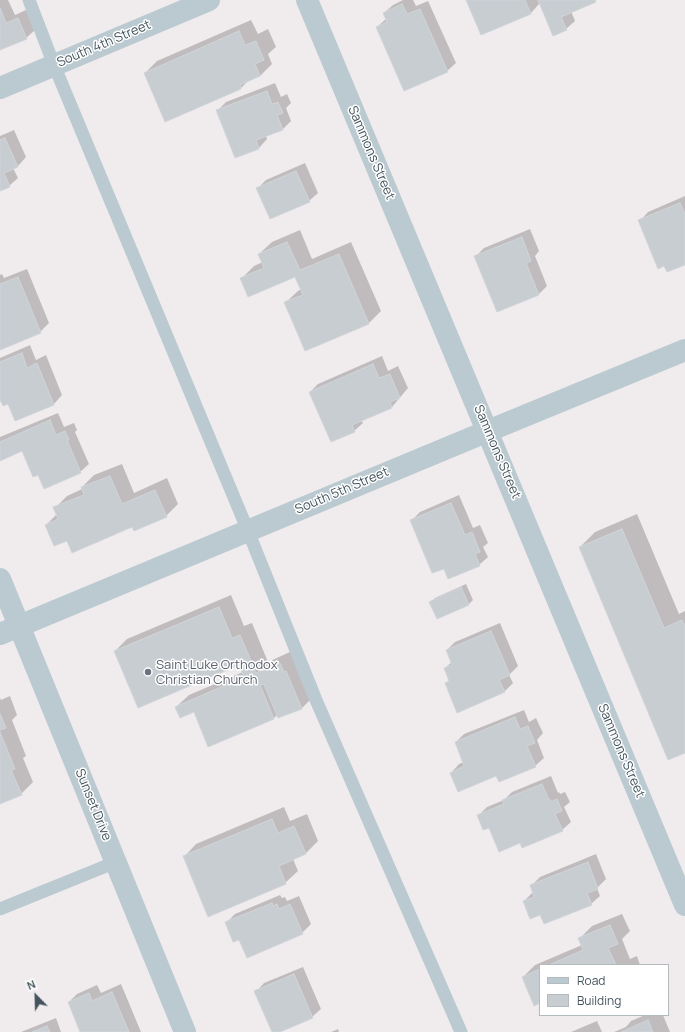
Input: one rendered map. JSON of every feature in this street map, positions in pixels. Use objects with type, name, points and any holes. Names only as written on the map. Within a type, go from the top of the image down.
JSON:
[{"type":"street","name":"South 4th Street","points":[[0,88],[209,0]]},
{"type":"street","name":"Sammons Street","points":[[307,0],[682,892]]},
{"type":"street","name":"South 5th Street","points":[[0,634],[685,350]]},
{"type":"street","name":"Sunset Drive","points":[[0,579],[185,1032]]},
{"type":"lane","points":[[29,0],[54,65],[248,531],[316,700],[461,1032]]},
{"type":"lane","points":[[0,910],[116,862]]},
{"type":"building","points":[[466,0],[525,0],[531,14],[481,35]]},
{"type":"building","points":[[538,0],[595,0],[596,2],[561,17],[567,30],[553,36]]},
{"type":"building","points":[[402,4],[407,14],[420,9],[448,72],[404,91],[376,27],[387,22],[383,13]]},
{"type":"building","points":[[0,8],[6,23],[18,18],[27,39],[0,50]]},
{"type":"building","points":[[239,31],[245,45],[256,41],[264,60],[255,64],[260,76],[240,85],[241,89],[165,122],[144,73]]},
{"type":"building","points":[[267,91],[272,104],[278,102],[283,113],[277,115],[283,130],[256,140],[259,149],[235,158],[216,110]]},
{"type":"building","points":[[5,138],[18,167],[4,173],[10,187],[0,191],[0,140]]},
{"type":"building","points":[[296,171],[310,202],[270,219],[256,188]]},
{"type":"building","points":[[680,203],[685,214],[685,265],[667,272],[664,266],[658,269],[638,220]]},
{"type":"building","points":[[522,237],[531,261],[526,263],[539,295],[497,312],[474,256]]},
{"type":"building","points":[[287,242],[300,270],[339,254],[369,324],[305,351],[284,302],[303,295],[295,277],[248,297],[240,278],[264,268],[258,254]]},
{"type":"building","points":[[18,277],[41,333],[0,350],[0,284]]},
{"type":"building","points":[[22,353],[27,368],[37,363],[54,405],[15,421],[8,404],[3,406],[0,400],[0,362]]},
{"type":"building","points":[[373,364],[379,378],[390,374],[400,398],[390,402],[392,408],[352,425],[355,432],[331,442],[309,392]]},
{"type":"building","points":[[50,420],[56,435],[65,431],[69,440],[67,440],[81,473],[44,489],[38,475],[33,477],[22,451],[0,461],[0,442]]},
{"type":"building","points":[[110,476],[122,504],[155,490],[167,517],[134,531],[132,527],[72,553],[67,541],[54,546],[45,525],[58,519],[53,507],[84,495],[81,487]]},
{"type":"building","points":[[451,503],[465,535],[472,532],[480,552],[475,554],[480,566],[448,579],[444,569],[432,573],[410,520]]},
{"type":"building","points":[[622,529],[664,628],[682,620],[685,626],[685,753],[668,760],[579,547]]},
{"type":"building","points":[[461,587],[469,605],[437,619],[429,602]]},
{"type":"building","points":[[219,607],[232,638],[240,635],[256,673],[280,663],[284,672],[286,671],[302,709],[278,718],[264,684],[260,685],[274,719],[208,747],[194,712],[180,718],[175,707],[244,677],[239,665],[138,708],[114,651]]},
{"type":"building","points":[[491,631],[510,675],[499,680],[505,692],[457,713],[445,683],[449,681],[444,668],[452,665],[446,650]]},
{"type":"building","points":[[0,714],[6,728],[0,730]]},
{"type":"building","points":[[515,717],[520,729],[528,726],[535,743],[527,746],[536,767],[499,782],[496,776],[458,792],[450,773],[464,766],[455,742]]},
{"type":"building","points":[[0,732],[15,769],[11,770],[22,795],[0,804]]},
{"type":"building","points":[[542,784],[551,802],[557,799],[562,811],[555,814],[563,831],[522,848],[520,843],[499,852],[489,828],[483,830],[477,815],[504,804],[502,800]]},
{"type":"building","points":[[272,819],[278,833],[294,826],[306,854],[279,866],[286,884],[208,917],[183,856]]},
{"type":"building","points":[[588,862],[598,889],[587,893],[592,905],[544,924],[540,915],[530,919],[523,901],[534,897],[530,885]]},
{"type":"building","points":[[272,903],[273,906],[277,904],[279,909],[290,904],[303,934],[247,958],[239,940],[233,942],[225,922]]},
{"type":"building","points":[[610,925],[618,944],[608,948],[616,964],[551,964],[583,950],[578,938]]},
{"type":"building","points":[[539,969],[539,1004],[534,1006],[522,977]]},
{"type":"building","points":[[294,974],[313,1018],[280,1032],[272,1032],[254,991]]},
{"type":"building","points":[[112,992],[129,1032],[80,1032],[68,1002],[89,993],[92,1001]]},
{"type":"building","points":[[648,1020],[653,1032],[621,1032]]},
{"type":"building","points":[[47,1026],[50,1032],[32,1032]]},
{"type":"place","name":"Saint Luke Orthodox Christian Church","points":[[148,672]]}]
